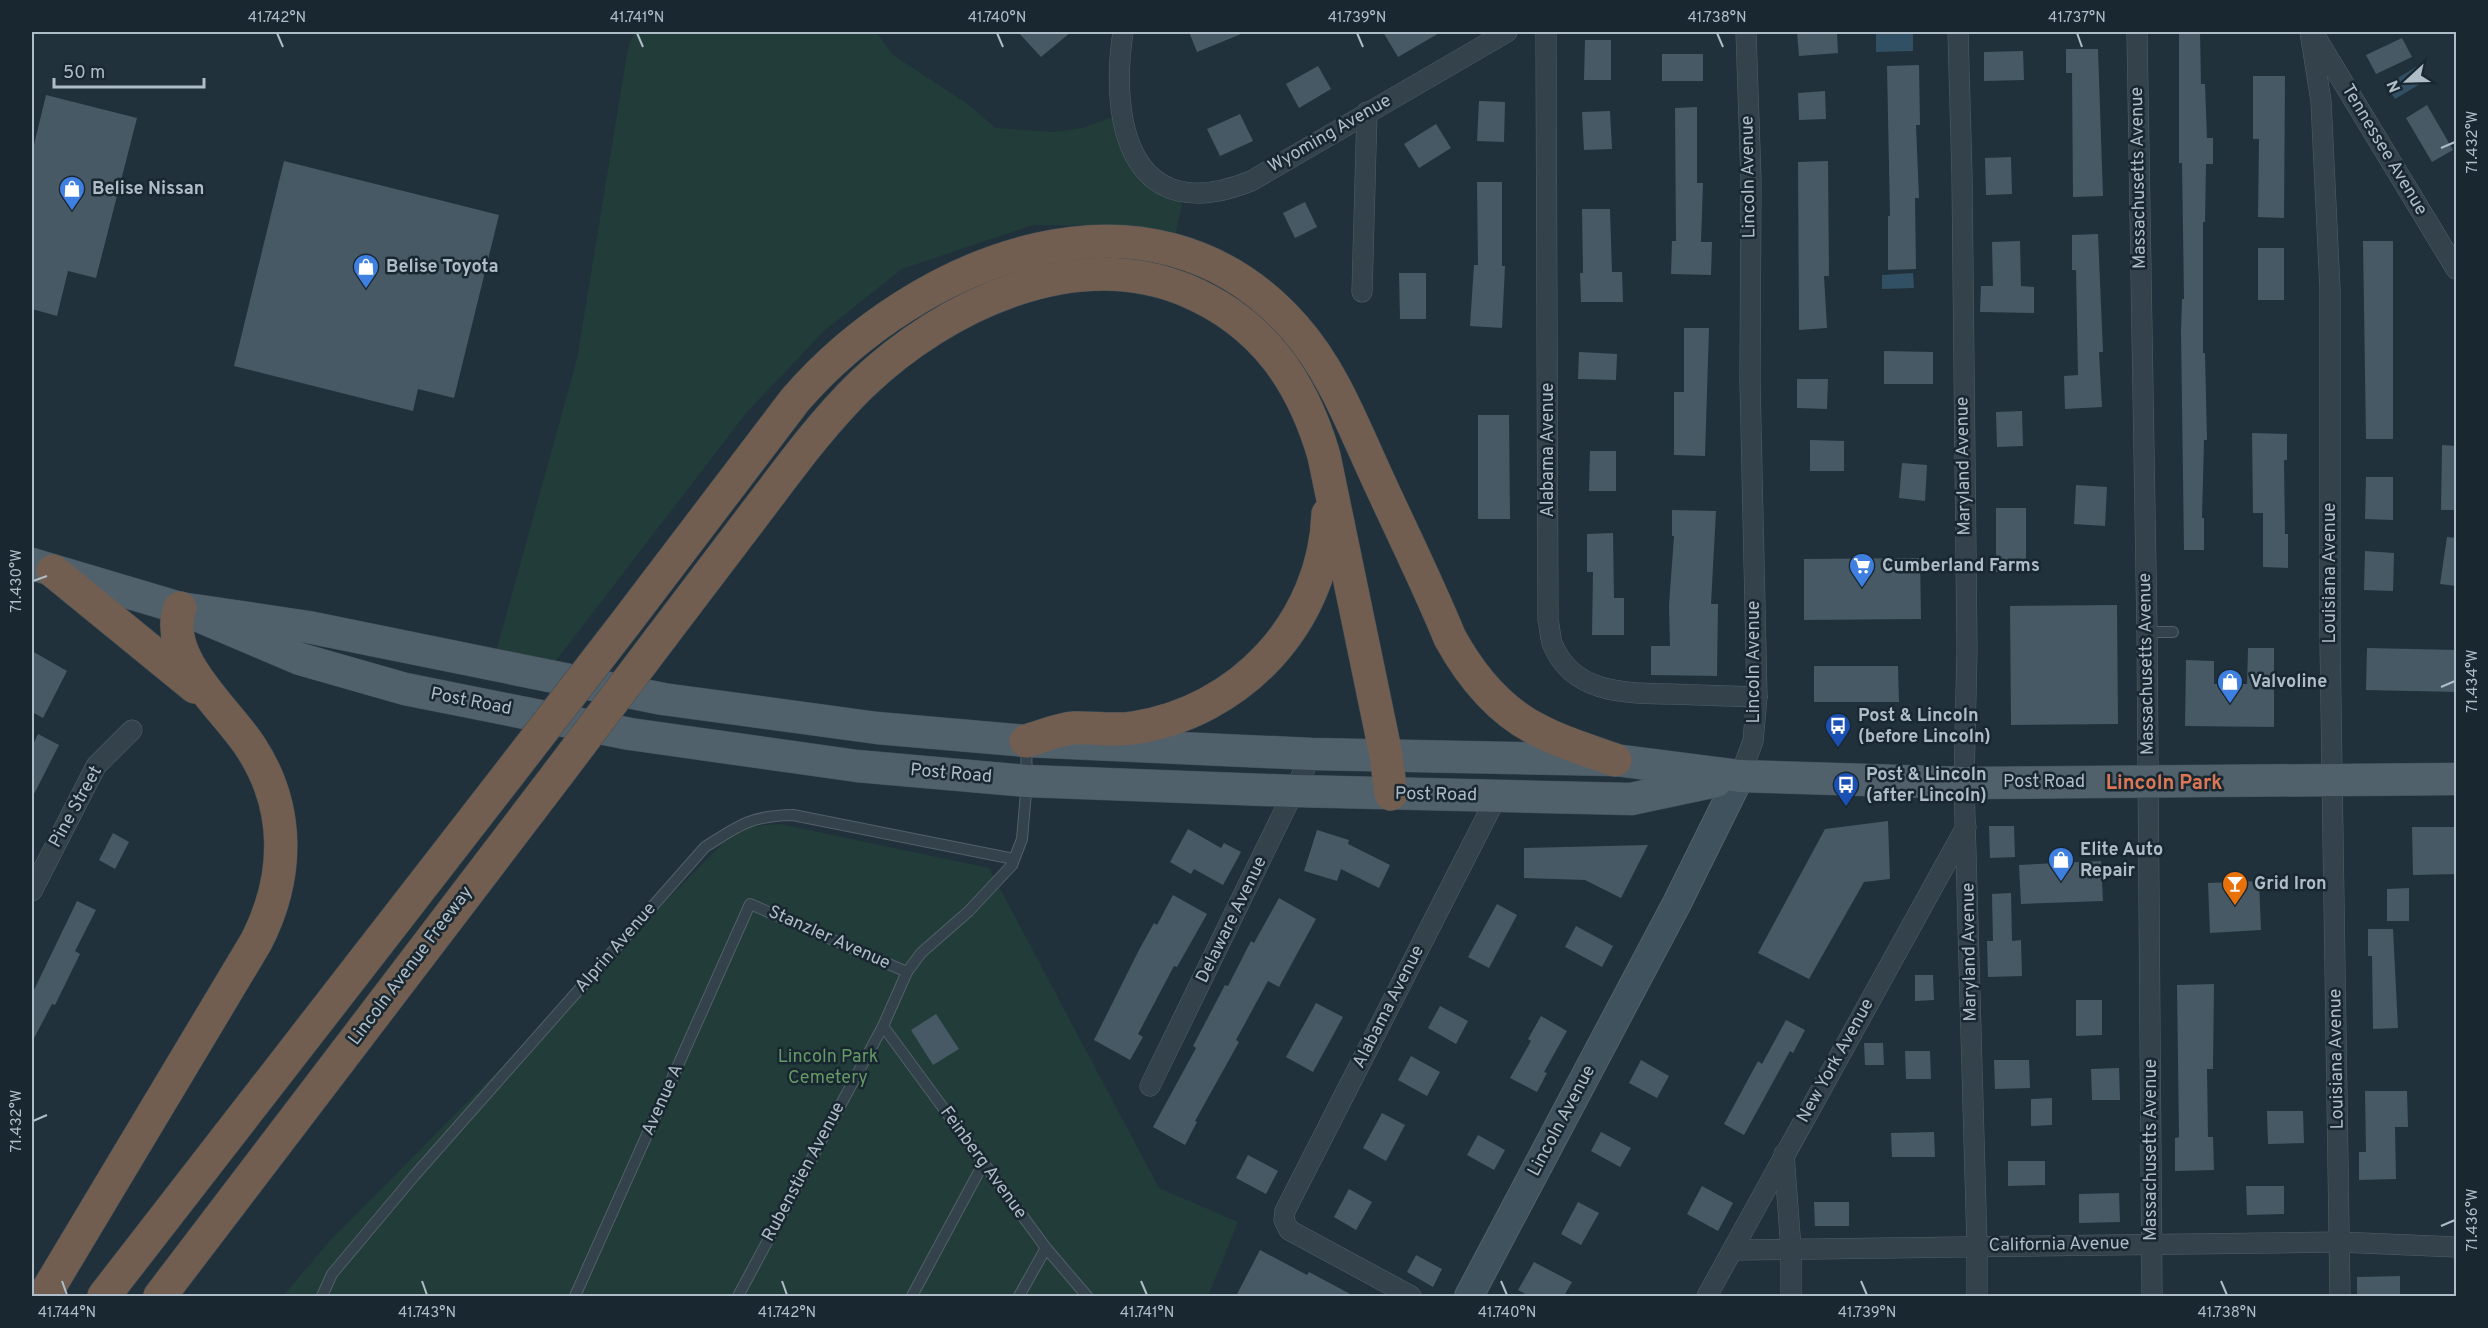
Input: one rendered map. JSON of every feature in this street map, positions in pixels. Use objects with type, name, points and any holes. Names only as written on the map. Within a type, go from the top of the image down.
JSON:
[{"type":"highway","points":[[104,1296],[624,625],[795,400],[818,374],[873,327],[936,286],[985,264],[1019,252],[1074,242],[1143,244],[1195,258],[1226,273],[1272,305],[1294,327],[1317,357],[1340,397],[1450,638],[1469,669],[1508,710],[1540,732],[1615,760]]},
{"type":"highway","name":"Lincoln Avenue Freeway","points":[[160,1296],[804,449],[870,377],[898,353],[936,328],[1003,294],[1045,280],[1083,274],[1122,274],[1142,277],[1180,288],[1216,305],[1234,317],[1265,344],[1279,360],[1302,397],[1318,436],[1327,476]]},
{"type":"highway","points":[[1026,741],[1072,728],[1133,728],[1176,716],[1216,699],[1255,673],[1299,615],[1315,578],[1324,548],[1328,522],[1327,476]]},
{"type":"highway","points":[[1327,476],[1386,755],[1391,794]]},
{"type":"highway","points":[[42,567],[222,708]]},
{"type":"highway","points":[[44,1296],[255,942],[271,908],[280,875],[279,818],[274,800],[256,756],[222,708],[196,679],[183,655],[177,632],[177,617],[180,609]]},
{"type":"main road","name":"Post Road","points":[[42,567],[180,609],[300,659],[405,689],[630,734],[857,766],[1027,781],[1391,794],[1631,799],[1740,776]]},
{"type":"main road","name":"Post Road","points":[[180,609],[308,627],[651,697],[721,709],[877,728],[1026,741],[1312,754],[1615,760],[1740,776],[1964,783],[2333,778],[2457,779]]},
{"type":"street","name":"Wyoming Avenue","points":[[1123,32],[1121,86],[1124,119],[1136,161],[1145,172],[1169,188],[1183,192],[1218,191],[1251,181],[1507,32]]},
{"type":"street","name":"Alabama Avenue","points":[[1546,32],[1548,620],[1552,643],[1566,665],[1580,678],[1599,687],[1624,693],[1757,697]]},
{"type":"street","name":"Lincoln Avenue","points":[[1469,1296],[1677,903],[1740,776],[1753,741],[1757,697],[1750,381],[1751,180],[1746,32]]},
{"type":"street","name":"Maryland Avenue","points":[[1958,32],[1962,176],[1967,650],[1964,783],[1977,1296]]},
{"type":"street","name":"Massachusetts Avenue","points":[[2137,32],[2149,782],[2152,1296]]},
{"type":"street","name":"Tennessee Avenue","points":[[2311,32],[2457,269]]},
{"type":"street","name":"Louisiana Avenue","points":[[2311,32],[2321,101],[2330,289],[2330,639],[2340,1296]]},
{"type":"street","points":[[1362,292],[1367,112]]},
{"type":"street","name":"Pine Street","points":[[32,891],[96,766],[132,730]]},
{"type":"street","name":"Delaware Avenue","points":[[1150,1086],[1312,754]]},
{"type":"street","name":"Alabama Avenue","points":[[1411,1296],[1288,1230],[1284,1220],[1285,1211],[1497,796]]},
{"type":"street","name":"New York Avenue","points":[[1707,1296],[1966,827]]},
{"type":"street","points":[[1784,1154],[1791,1249],[1791,1296]]},
{"type":"street","name":"California Avenue","points":[[1733,1250],[2340,1242],[2457,1247]]},
{"type":"lane","points":[[2147,632],[2173,632]]},
{"type":"lane","name":"Rubenstien Avenue","points":[[738,1296],[883,1026],[907,972],[921,953],[969,911],[1012,865],[1023,839],[1027,781],[1026,741]]},
{"type":"lane","name":"Alprin Avenue","points":[[322,1296],[332,1274],[415,1175],[705,847],[730,831],[746,821],[769,816],[793,815],[1014,859]]},
{"type":"lane","name":"Stanzler Avenue","points":[[750,904],[907,972]]},
{"type":"lane","name":"Avenue A","points":[[574,1296],[750,904]]},
{"type":"lane","name":"Feinberg Avenue","points":[[883,1026],[1046,1248],[1087,1296]]},
{"type":"lane","points":[[912,1296],[983,1164]]},
{"type":"lane","points":[[1019,1296],[1046,1248]]},
{"type":"green space","points":[[634,32],[876,32],[893,55],[966,103],[996,128],[1053,132],[1082,128],[1126,112],[1141,158],[1168,180],[1182,205],[1174,240],[1111,226],[1033,225],[902,269],[824,331],[747,412],[551,667],[494,659],[577,359],[628,48]]},
{"type":"green space","name":"Lincoln Park Cemetery","points":[[780,824],[989,868],[1159,1188],[1238,1222],[1208,1296],[283,1296],[328,1243],[723,843],[752,826]]},
{"type":"water","points":[[1913,33],[1913,51],[1876,52],[1876,34]]},
{"type":"water","points":[[2416,67],[2425,81],[2395,99],[2386,85]]},
{"type":"water","points":[[1913,273],[1914,288],[1882,289],[1882,275]]},
{"type":"building","points":[[1018,32],[1071,32],[1041,57]]},
{"type":"building","points":[[1189,32],[1246,32],[1197,52]]},
{"type":"building","points":[[1383,32],[1441,32],[1398,57]]},
{"type":"building","points":[[1797,32],[1837,32],[1838,53],[1799,56]]},
{"type":"building","points":[[2200,32],[2201,84],[2205,84],[2207,138],[2213,138],[2213,164],[2206,164],[2205,222],[2203,222],[2203,353],[2205,353],[2207,440],[2204,440],[2202,518],[2204,518],[2204,550],[2184,550],[2181,332],[2182,299],[2184,299],[2182,163],[2179,163],[2179,33]]},
{"type":"building","points":[[2402,38],[2412,57],[2376,74],[2366,55]]},
{"type":"building","points":[[1585,40],[1611,40],[1611,80],[1584,80]]},
{"type":"building","points":[[2066,49],[2098,49],[2103,196],[2073,197],[2072,73],[2066,73]]},
{"type":"building","points":[[2023,51],[2024,80],[1984,81],[1984,52]]},
{"type":"building","points":[[1662,54],[1703,54],[1703,81],[1662,81]]},
{"type":"building","points":[[1919,65],[1920,125],[1916,125],[1919,198],[1915,198],[1916,269],[1888,270],[1888,216],[1890,216],[1887,66]]},
{"type":"building","points":[[1318,66],[1331,89],[1299,108],[1286,84]]},
{"type":"building","points":[[2253,76],[2285,76],[2284,218],[2258,217],[2259,139],[2253,139]]},
{"type":"building","points":[[1825,91],[1826,119],[1799,120],[1798,93]]},
{"type":"building","name":"Belise Nissan","points":[[46,95],[137,118],[96,278],[68,271],[57,316],[32,309],[32,153]]},
{"type":"building","points":[[1479,101],[1505,102],[1504,142],[1477,141]]},
{"type":"building","points":[[2427,105],[2453,150],[2432,162],[2406,118]]},
{"type":"building","points":[[1697,107],[1697,183],[1703,183],[1701,242],[1712,242],[1711,275],[1671,274],[1672,241],[1676,241],[1675,108]]},
{"type":"building","points":[[1610,111],[1612,149],[1584,150],[1582,112]]},
{"type":"building","points":[[1240,114],[1253,141],[1220,156],[1207,129]]},
{"type":"building","points":[[1436,124],[1451,148],[1419,168],[1404,144]]},
{"type":"building","points":[[2011,157],[2012,194],[1986,195],[1985,158]]},
{"type":"building","name":"Belise Toyota","points":[[284,161],[499,215],[454,398],[418,389],[413,411],[234,366]]},
{"type":"building","points":[[1828,161],[1829,276],[1824,276],[1827,328],[1799,330],[1798,162]]},
{"type":"building","points":[[1477,182],[1502,182],[1502,266],[1505,266],[1502,328],[1470,326],[1474,265],[1478,265]]},
{"type":"building","points":[[1305,202],[1317,227],[1295,238],[1283,213]]},
{"type":"building","points":[[1582,209],[1610,209],[1612,272],[1622,272],[1623,302],[1581,302]]},
{"type":"building","points":[[2098,234],[2103,352],[2099,352],[2102,407],[2065,409],[2064,376],[2078,375],[2076,270],[2072,270],[2072,235]]},
{"type":"building","points":[[2020,241],[2021,286],[2034,287],[2034,313],[1980,312],[1981,286],[1993,286],[1992,242]]},
{"type":"building","points":[[2363,241],[2393,241],[2393,439],[2366,439]]},
{"type":"building","points":[[2258,248],[2284,248],[2284,300],[2258,300]]},
{"type":"building","points":[[1399,273],[1426,273],[1426,319],[1400,319]]},
{"type":"building","points":[[1684,328],[1709,328],[1705,456],[1674,455],[1674,392],[1684,392]]},
{"type":"building","points":[[1884,351],[1933,352],[1933,384],[1884,384]]},
{"type":"building","points":[[1579,352],[1617,354],[1616,380],[1578,379]]},
{"type":"building","points":[[1797,379],[1828,379],[1827,409],[1797,408]]},
{"type":"building","points":[[2022,411],[2023,446],[1997,447],[1996,412]]},
{"type":"building","points":[[1478,415],[1509,415],[1510,519],[1478,519]]},
{"type":"building","points":[[2252,433],[2287,434],[2287,460],[2284,460],[2288,568],[2263,567],[2263,513],[2253,513]]},
{"type":"building","points":[[1810,440],[1844,441],[1844,471],[1810,471]]},
{"type":"building","points":[[2442,445],[2457,446],[2457,510],[2441,510]]},
{"type":"building","points":[[1590,451],[1616,451],[1616,491],[1589,491]]},
{"type":"building","points":[[1902,463],[1927,465],[1925,501],[1899,498]]},
{"type":"building","points":[[2366,477],[2393,477],[2393,520],[2365,519]]},
{"type":"building","points":[[2076,485],[2107,487],[2105,526],[2074,524]]},
{"type":"building","points":[[1996,508],[2026,508],[2026,572],[1996,572]]},
{"type":"building","points":[[1672,510],[1716,511],[1711,604],[1718,604],[1717,676],[1651,675],[1651,646],[1670,646],[1669,605],[1674,536],[1672,536]]},
{"type":"building","points":[[1613,533],[1614,598],[1624,598],[1624,635],[1592,635],[1593,572],[1587,572],[1587,534]]},
{"type":"building","points":[[2447,537],[2457,538],[2457,586],[2440,584]]},
{"type":"building","points":[[2365,551],[2394,553],[2393,591],[2364,590]]},
{"type":"building","name":"Cumberland Farms","points":[[1920,558],[1921,619],[1804,620],[1804,559]]},
{"type":"building","points":[[2117,605],[2118,724],[2011,725],[2010,606]]},
{"type":"building","name":"Valvoline","points":[[2248,648],[2274,648],[2274,727],[2185,726],[2186,660],[2214,661],[2214,684],[2247,684]]},
{"type":"building","points":[[2367,648],[2457,650],[2457,692],[2366,690]]},
{"type":"building","points":[[32,651],[67,671],[43,718],[32,712]]},
{"type":"building","points":[[1814,666],[1898,666],[1899,702],[1814,702]]},
{"type":"building","points":[[38,734],[59,745],[32,798],[32,747]]},
{"type":"building","points":[[1888,821],[1890,879],[1864,882],[1809,979],[1758,953],[1825,829]]},
{"type":"building","points":[[1989,826],[2014,826],[2015,857],[1990,858]]},
{"type":"building","points":[[2412,827],[2457,827],[2457,874],[2413,875]]},
{"type":"building","points":[[1188,829],[1221,848],[1224,843],[1241,852],[1223,885],[1194,869],[1191,874],[1170,862]]},
{"type":"building","points":[[1317,830],[1349,840],[1348,844],[1390,865],[1379,888],[1341,869],[1337,881],[1304,871]]},
{"type":"building","points":[[113,833],[129,842],[115,869],[99,860]]},
{"type":"building","points":[[1648,845],[1621,898],[1585,880],[1524,878],[1524,848]]},
{"type":"building","name":"Elite Auto Repair","points":[[2101,861],[2103,901],[2021,904],[2019,865]]},
{"type":"building","name":"Grid Iron","points":[[2259,881],[2261,930],[2210,933],[2208,883]]},
{"type":"building","points":[[2409,888],[2409,921],[2387,921],[2387,889]]},
{"type":"building","points":[[2011,893],[2012,941],[2021,940],[2022,976],[1988,977],[1987,941],[1993,941],[1992,894]]},
{"type":"building","points":[[1173,895],[1207,914],[1177,967],[1174,966],[1138,1034],[1143,1037],[1130,1060],[1094,1040],[1140,948],[1154,923],[1157,925]]},
{"type":"building","points":[[1279,898],[1316,919],[1279,987],[1268,981],[1236,1040],[1239,1042],[1195,1121],[1197,1122],[1185,1145],[1153,1127],[1196,1048],[1193,1046],[1225,985],[1228,986],[1251,941],[1254,943]]},
{"type":"building","points":[[77,901],[96,910],[75,951],[80,954],[55,1005],[52,1004],[32,1042],[32,994]]},
{"type":"building","points":[[1497,904],[1517,915],[1489,968],[1468,957]]},
{"type":"building","points":[[1576,926],[1613,946],[1602,967],[1565,947]]},
{"type":"building","points":[[2368,929],[2393,929],[2398,1028],[2373,1029],[2372,956],[2368,956]]},
{"type":"building","points":[[1915,975],[1933,975],[1934,1000],[1915,1001]]},
{"type":"building","points":[[2214,984],[2213,1069],[2207,1069],[2208,1137],[2213,1137],[2214,1170],[2175,1171],[2175,1138],[2179,1137],[2177,985]]},
{"type":"building","points":[[2076,1000],[2102,1000],[2102,1035],[2076,1036]]},
{"type":"building","points":[[1316,1003],[1343,1017],[1313,1072],[1286,1057]]},
{"type":"building","points":[[1440,1006],[1468,1021],[1456,1044],[1428,1028]]},
{"type":"building","points":[[936,1014],[959,1049],[933,1065],[911,1030]]},
{"type":"building","points":[[1541,1016],[1567,1031],[1544,1072],[1547,1073],[1537,1092],[1510,1078],[1531,1041],[1528,1039]]},
{"type":"building","points":[[1786,1020],[1805,1030],[1793,1053],[1790,1051],[1744,1135],[1724,1124],[1758,1061],[1762,1064]]},
{"type":"building","points":[[1864,1043],[1883,1043],[1884,1065],[1865,1065]]},
{"type":"building","points":[[1905,1051],[1930,1051],[1931,1079],[1906,1079]]},
{"type":"building","points":[[1411,1056],[1440,1072],[1427,1096],[1398,1080]]},
{"type":"building","points":[[1641,1060],[1669,1076],[1657,1098],[1629,1083]]},
{"type":"building","points":[[1994,1060],[2029,1060],[2030,1088],[1995,1089]]},
{"type":"building","points":[[2119,1068],[2120,1100],[2092,1100],[2091,1069]]},
{"type":"building","points":[[2365,1091],[2407,1091],[2408,1127],[2395,1127],[2396,1179],[2359,1180],[2359,1152],[2366,1152]]},
{"type":"building","points":[[2052,1098],[2052,1125],[2031,1126],[2031,1099]]},
{"type":"building","points":[[2267,1111],[2303,1111],[2304,1143],[2268,1144]]},
{"type":"building","points":[[1382,1113],[1405,1125],[1386,1161],[1363,1148]]},
{"type":"building","points":[[1601,1132],[1631,1148],[1620,1167],[1591,1151]]},
{"type":"building","points":[[1934,1132],[1935,1157],[1892,1157],[1891,1133]]},
{"type":"building","points":[[1478,1135],[1505,1150],[1494,1170],[1467,1155]]},
{"type":"building","points":[[1248,1155],[1278,1171],[1266,1194],[1236,1178]]},
{"type":"building","points":[[2008,1161],[2045,1161],[2045,1185],[2008,1186]]},
{"type":"building","points":[[1702,1186],[1733,1203],[1718,1231],[1687,1214]]},
{"type":"building","points":[[2246,1186],[2284,1186],[2284,1214],[2247,1215]]},
{"type":"building","points":[[1349,1189],[1372,1202],[1356,1230],[1334,1217]]},
{"type":"building","points":[[2119,1193],[2120,1222],[2079,1223],[2079,1194]]},
{"type":"building","points":[[1578,1202],[1599,1213],[1581,1245],[1561,1234]]},
{"type":"building","points":[[1814,1202],[1849,1202],[1849,1226],[1815,1226]]},
{"type":"building","points":[[1260,1250],[1307,1275],[1309,1272],[1354,1296],[1236,1296]]},
{"type":"building","points":[[1416,1255],[1442,1269],[1433,1287],[1407,1272]]},
{"type":"building","points":[[1534,1262],[1572,1282],[1564,1296],[1529,1296],[1518,1290]]},
{"type":"building","points":[[2400,1276],[2400,1296],[2357,1296],[2357,1277]]},
{"type":"place","name":"Belise Nissan","points":[[72,212]]},
{"type":"place","name":"Belise Toyota","points":[[366,290]]},
{"type":"place","name":"Cumberland Farms","points":[[1862,589]]},
{"type":"place","name":"Valvoline","points":[[2230,705]]},
{"type":"place","name":"Post & Lincoln (before Lincoln)","points":[[1838,749]]},
{"type":"place","name":"Post & Lincoln (after Lincoln)","points":[[1846,808]]},
{"type":"place","name":"Elite Auto Repair","points":[[2061,883]]},
{"type":"place","name":"Grid Iron","points":[[2235,907]]},
{"type":"district","name":"Lincoln Park","points":[[2164,784]]}]
